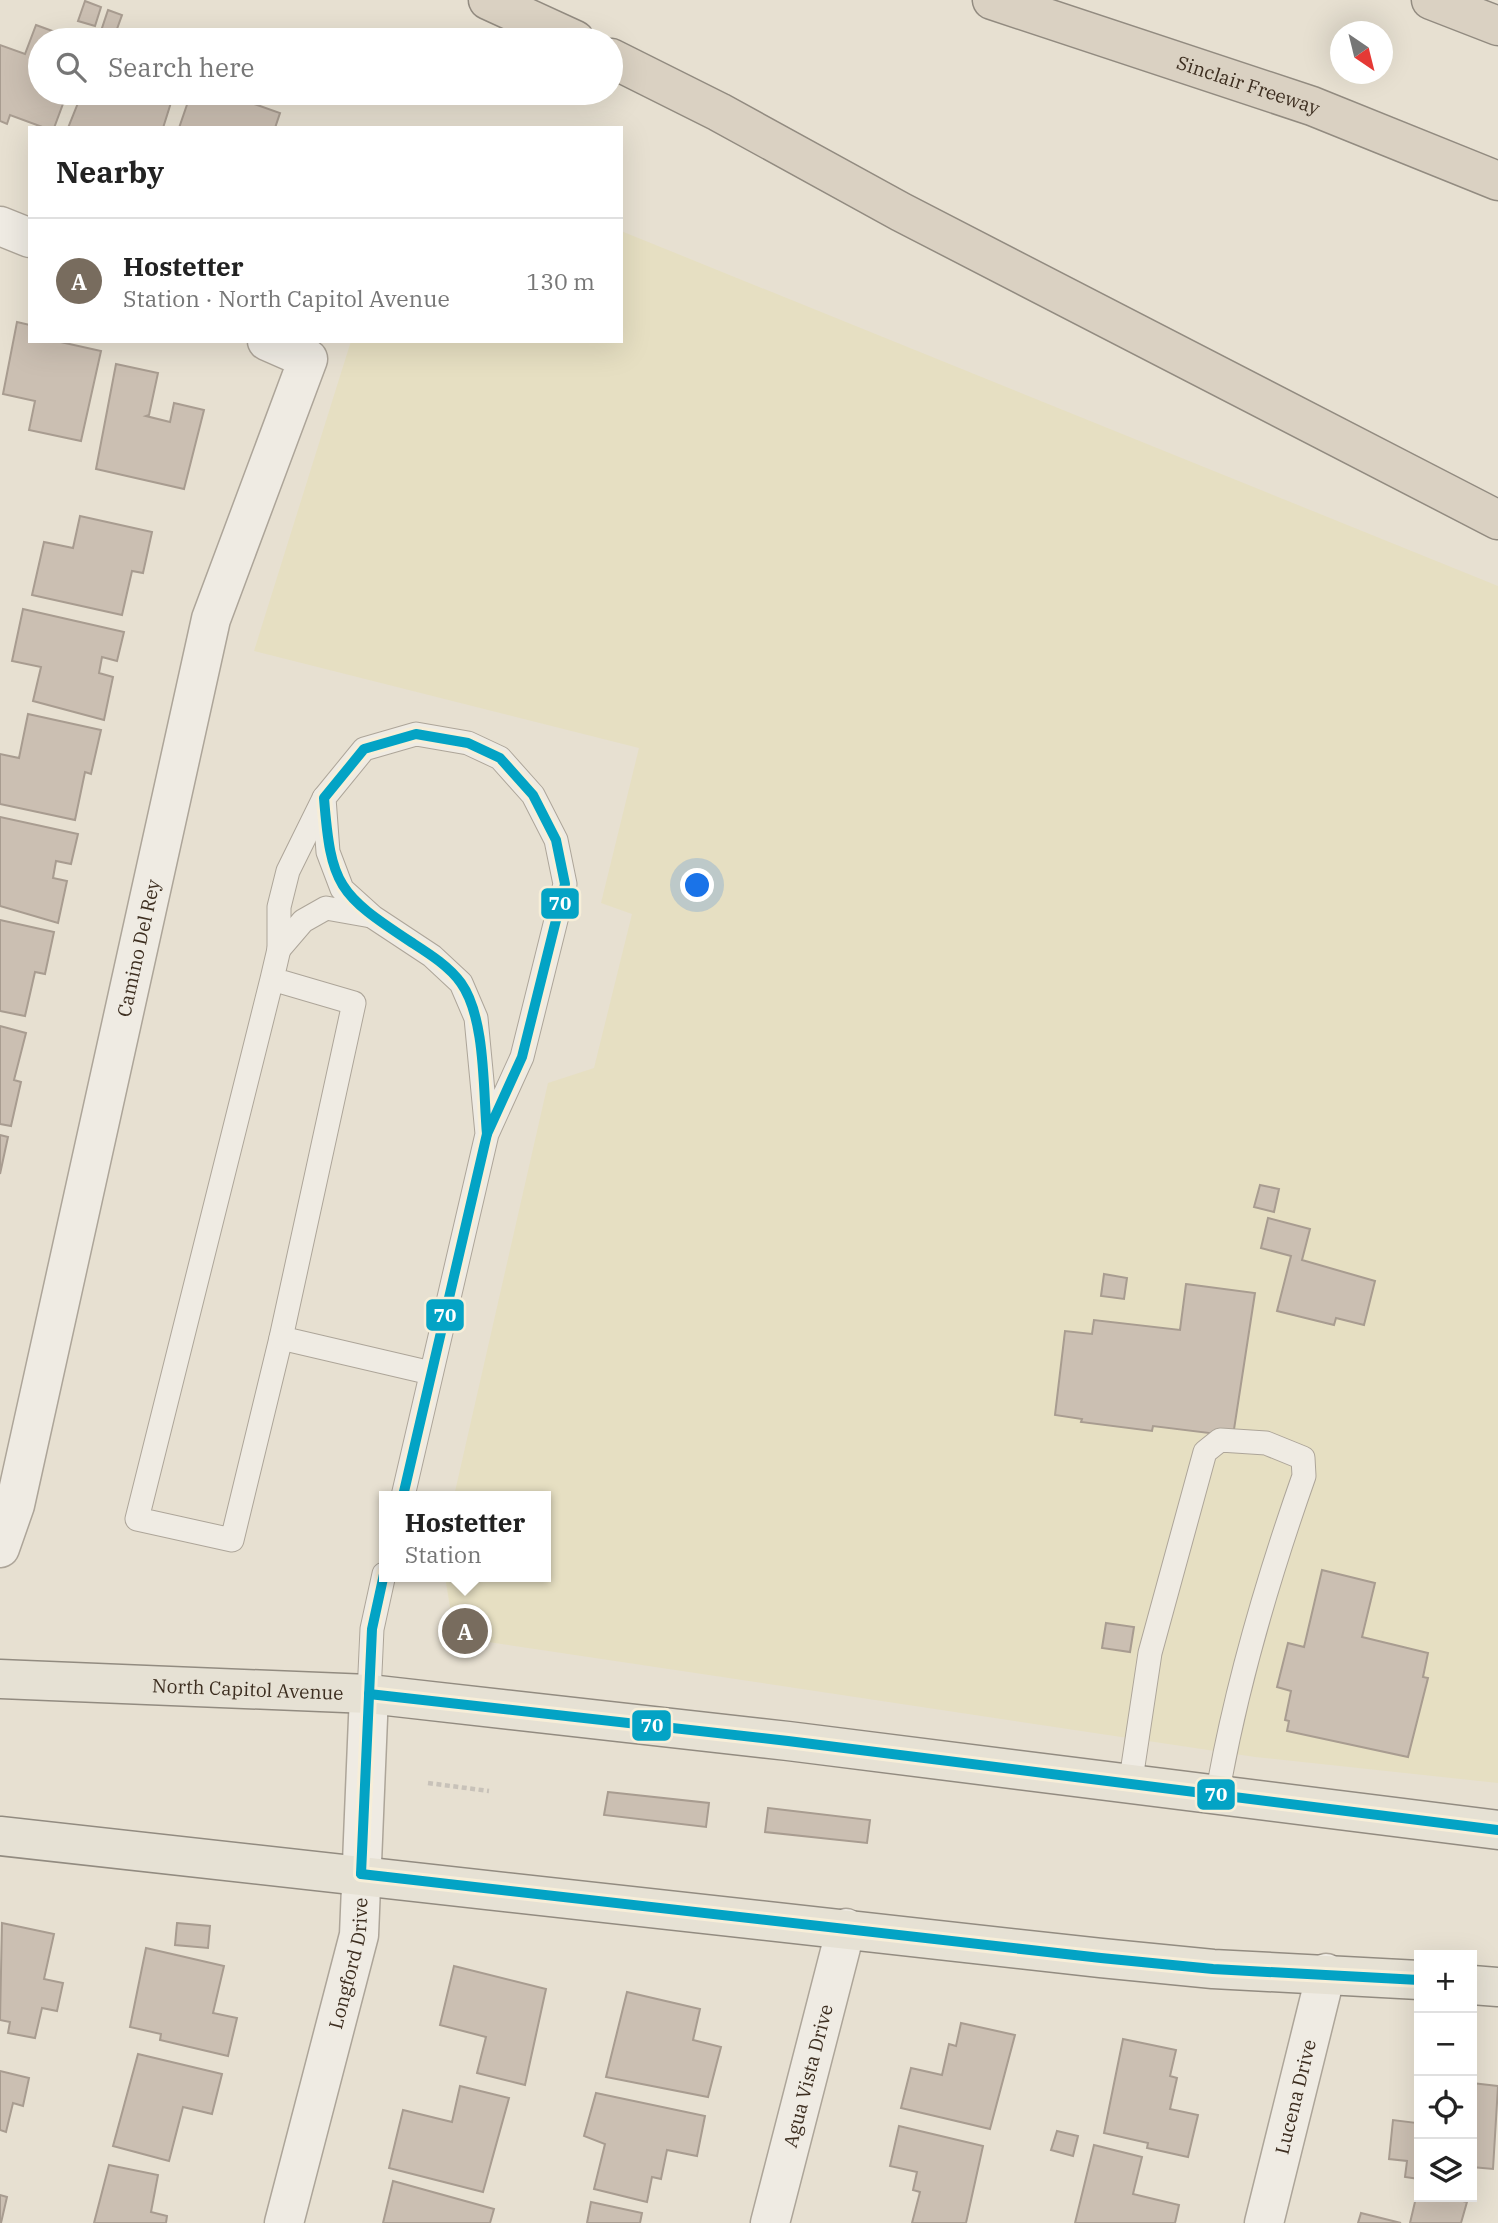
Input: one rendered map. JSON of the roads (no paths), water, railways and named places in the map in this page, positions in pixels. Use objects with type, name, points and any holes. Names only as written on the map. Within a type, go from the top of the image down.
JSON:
[{"type":"highway","points":[[488,0],[549,28]]},
{"type":"highway","name":"Sinclair Freeway","points":[[992,0],[1312,106],[1498,181]]},
{"type":"highway","points":[[1431,0],[1498,26]]},
{"type":"highway","points":[[623,64],[719,112],[913,218],[1498,520]]},
{"type":"main road","name":"North Capitol Avenue","points":[[0,1679],[369,1694],[788,1741],[1130,1786],[1498,1830]]},
{"type":"main road","points":[[0,1836],[1213,1969],[1414,1980]]},
{"type":"main road","points":[[1477,1985],[1498,1987]]},
{"type":"street","points":[[0,226],[28,238]]},
{"type":"street","name":"Camino Del Rey","points":[[0,1548],[15,1505],[211,619],[308,359],[272,343]]},
{"type":"street","name":"Longford Drive","points":[[284,2223],[359,1935],[369,1694]]},
{"type":"street","name":"Agua Vista Drive","points":[[770,2223],[846,1928]]},
{"type":"street","name":"Lucena Drive","points":[[1264,2223],[1326,1973]]},
{"type":"lane","points":[[272,979],[354,1003],[281,1338],[232,1540],[137,1519],[272,979],[279,948],[279,907],[288,871],[324,798],[364,749],[416,734],[468,743],[500,758],[533,795],[556,840],[565,884],[522,1057],[487,1134],[404,1491]]},
{"type":"lane","points":[[324,798],[328,852],[342,890],[373,917],[432,956],[461,983],[476,1018],[487,1134]]},
{"type":"lane","points":[[279,948],[303,921],[326,908],[373,917]]},
{"type":"lane","points":[[281,1338],[431,1373]]},
{"type":"lane","points":[[1130,1786],[1150,1653],[1205,1452],[1220,1440],[1266,1443],[1303,1458],[1304,1476],[1267,1580],[1228,1735],[1217,1796]]},
{"type":"lane","name":"Longford Drive","points":[[369,1694],[372,1629],[382,1582]]},
{"type":"place","name":"Hostetter","points":[[465,1631]]}]
